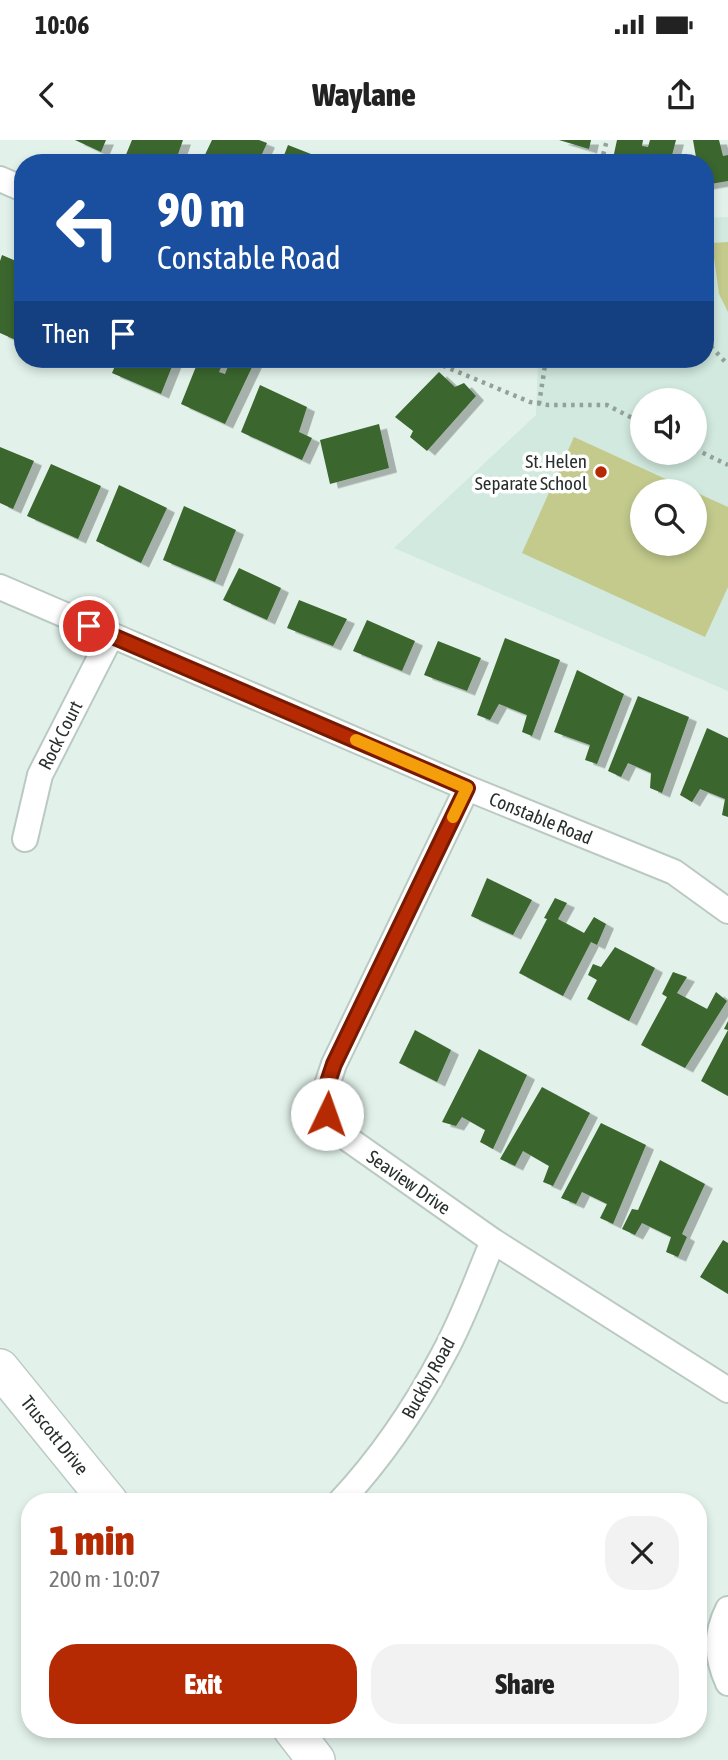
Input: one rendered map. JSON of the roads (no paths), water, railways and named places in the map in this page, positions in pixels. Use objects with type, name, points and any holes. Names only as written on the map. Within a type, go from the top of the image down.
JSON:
[{"type":"street","name":"Constable Road","points":[[0,587],[467,788],[674,872],[728,911]]},
{"type":"street","name":"Rock Court","points":[[25,839],[40,775],[111,636]]},
{"type":"street","name":"Seaview Drive","points":[[467,788],[334,1064],[327,1085],[327,1114],[341,1134],[493,1241],[728,1390]]},
{"type":"street","name":"Buckby Road","points":[[348,1493],[365,1475],[412,1409],[444,1354],[493,1241]]},
{"type":"street","name":"Truscott Drive","points":[[0,1368],[102,1493]]},
{"type":"street","points":[[728,1609],[717,1640],[719,1664],[728,1683]]},
{"type":"street","points":[[299,1738],[316,1760]]},
{"type":"place","name":"St. Helen Separate School","points":[[601,472]]}]
